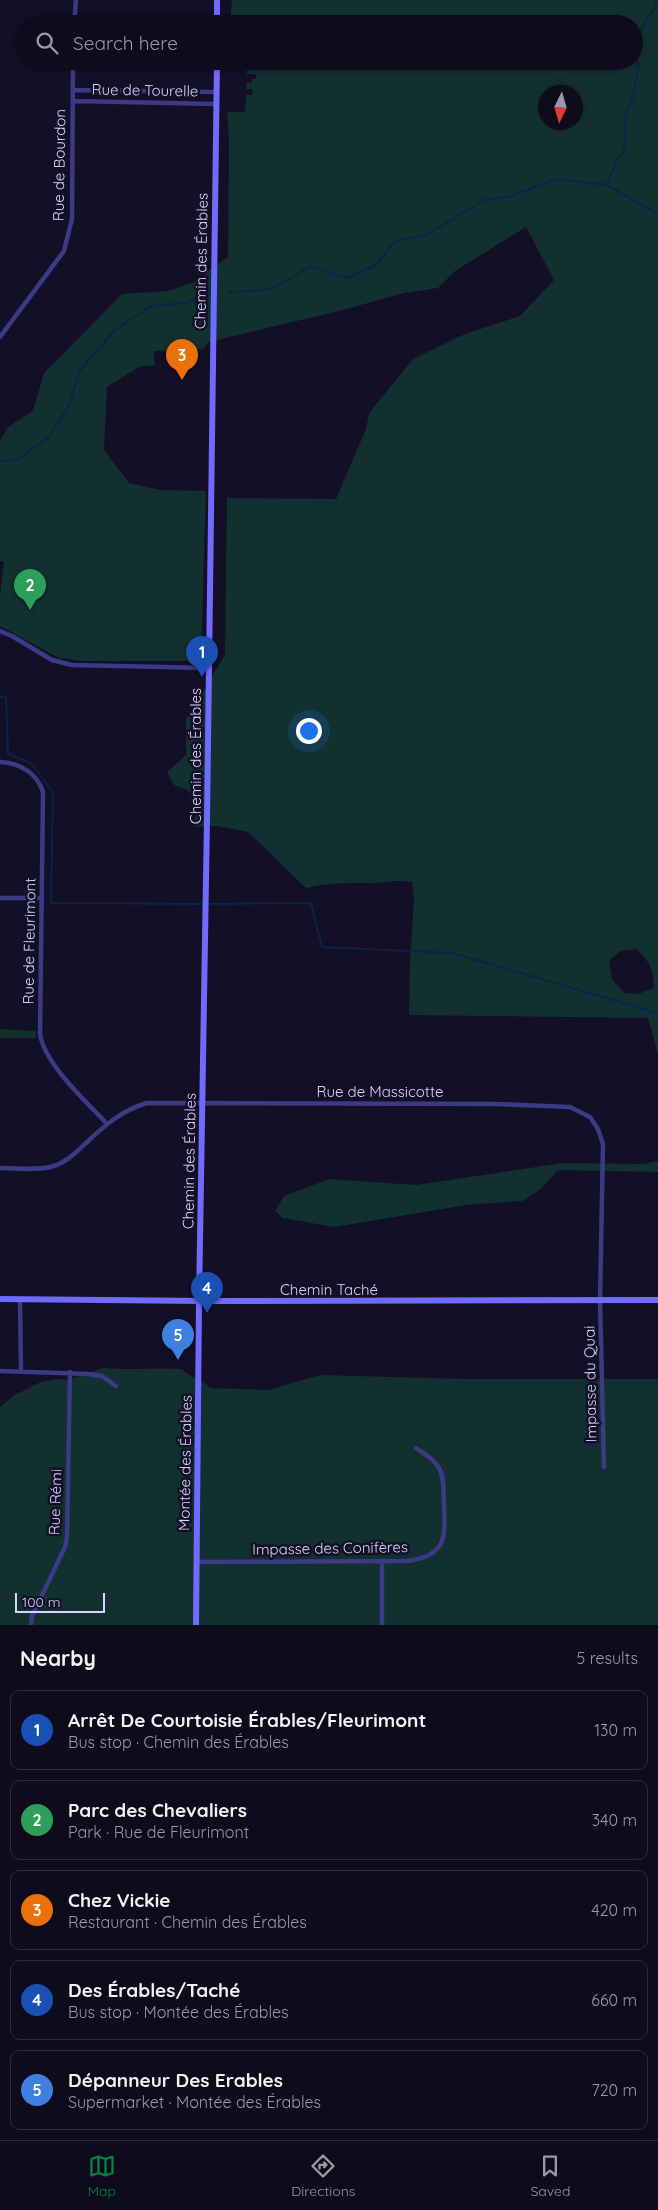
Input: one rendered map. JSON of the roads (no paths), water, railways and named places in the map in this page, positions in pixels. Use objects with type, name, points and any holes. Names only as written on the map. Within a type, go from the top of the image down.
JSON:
[{"type":"street","points":[[75,15],[76,0]]},
{"type":"street","points":[[217,0],[217,15]]},
{"type":"street","name":"Rue de Bourdon","points":[[0,338],[64,251],[68,238],[72,219],[73,70]]},
{"type":"street","name":"Chemin des Érables","points":[[199,1302],[217,70]]},
{"type":"street","name":"Rue de Tourelle","points":[[73,90],[217,92]]},
{"type":"street","points":[[124,91],[124,102]]},
{"type":"street","points":[[166,92],[166,102]]},
{"type":"street","name":"Rue de Tourelle","points":[[73,101],[217,104]]},
{"type":"street","points":[[0,631],[52,660],[72,665],[208,668]]},
{"type":"street","name":"Rue de Fleurimont","points":[[0,762],[13,763],[26,769],[37,779],[44,792],[41,1043],[59,1070],[107,1124]]},
{"type":"street","points":[[0,898],[42,898]]},
{"type":"street","name":"Rue de Massicotte","points":[[0,1168],[54,1166],[70,1158],[107,1124],[132,1107],[147,1103],[496,1104],[570,1107],[590,1117],[598,1129],[602,1144],[600,1301]]},
{"type":"street","name":"Chemin Taché","points":[[0,1299],[199,1302],[658,1300]]},
{"type":"street","points":[[20,1299],[20,1371]]},
{"type":"street","name":"Impasse du Quai","points":[[600,1301],[604,1467]]},
{"type":"street","name":"Montée des Érables","points":[[196,1625],[199,1302]]},
{"type":"street","points":[[0,1371],[70,1372],[102,1376],[116,1386]]},
{"type":"street","name":"Rue Rémi","points":[[31,1625],[32,1616],[65,1547],[67,1536],[70,1372]]},
{"type":"street","name":"Impasse des Conifères","points":[[196,1562],[408,1561],[424,1558],[438,1549],[442,1540],[444,1529],[443,1477],[434,1461],[416,1448]]},
{"type":"street","points":[[382,1561],[382,1625]]},
{"type":"waterway","points":[[643,26],[656,7],[657,0]]},
{"type":"waterway","points":[[607,185],[618,157],[624,152],[626,111],[633,96],[638,70]]},
{"type":"waterway","points":[[228,292],[271,288],[288,280],[309,266],[348,278],[376,265],[395,241],[426,235],[484,200],[508,197],[557,179],[607,185],[658,214]]},
{"type":"waterway","points":[[0,461],[18,459],[49,437],[69,405],[80,370],[114,331],[151,306],[186,303],[208,293]]},
{"type":"waterway","points":[[0,697],[6,697],[8,754],[31,763],[53,792],[51,903],[203,904]]},
{"type":"waterway","points":[[208,904],[311,903],[322,947],[452,953],[658,1013]]},
{"type":"place","name":"Chez Vickie","points":[[182,380]]},
{"type":"place","name":"Parc des Chevaliers","points":[[30,610]]},
{"type":"place","name":"Arrêt De Courtoisie Érables/Fleurimont","points":[[202,677]]},
{"type":"place","name":"Des Érables/Taché","points":[[207,1313]]},
{"type":"place","name":"Dépanneur Des Erables","points":[[178,1360]]}]
